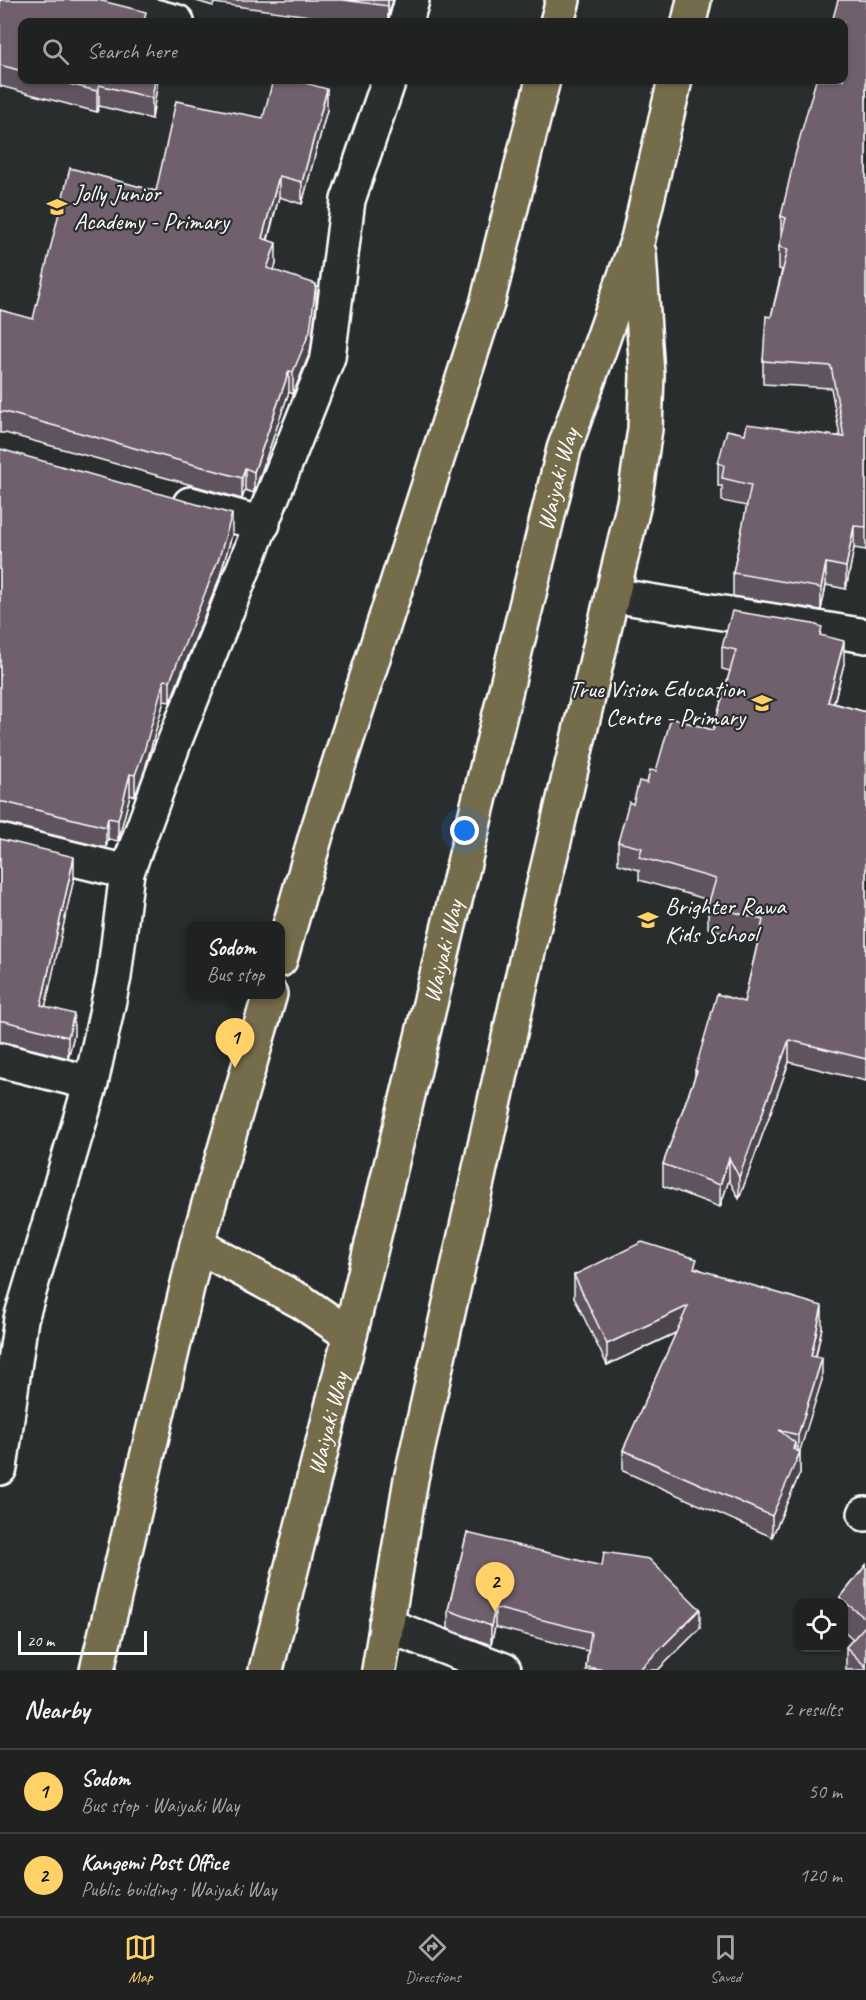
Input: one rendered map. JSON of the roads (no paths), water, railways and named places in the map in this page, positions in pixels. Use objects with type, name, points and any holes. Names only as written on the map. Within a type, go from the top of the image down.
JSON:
[{"type":"highway","points":[[558,18],[563,0]]},
{"type":"highway","points":[[690,18],[694,0]]},
{"type":"highway","points":[[285,943],[316,835],[487,304],[542,84]]},
{"type":"highway","name":"Waiyaki Way","points":[[266,1670],[350,1335],[564,449],[638,239],[674,84]]},
{"type":"highway","name":"Waiyaki Way","points":[[379,1670],[411,1479],[532,934],[634,503],[645,429],[647,375],[638,239]]},
{"type":"highway","points":[[97,1670],[197,1245],[269,999]]},
{"type":"highway","points":[[197,1245],[302,1302],[350,1335]]},
{"type":"street","points":[[92,0],[162,18]]},
{"type":"street","points":[[407,18],[412,0]]},
{"type":"street","points":[[0,1468],[10,1316],[91,1083],[114,977],[127,872],[174,743],[328,357],[348,200],[389,84]]},
{"type":"street","points":[[162,496],[263,524]]},
{"type":"street","points":[[612,595],[866,636]]},
{"type":"street","points":[[0,841],[127,872]]},
{"type":"street","points":[[0,1060],[91,1083]]},
{"type":"street","points":[[386,1625],[504,1670]]},
{"type":"place","name":"Jolly Junior Academy - Primary","points":[[57,207]]},
{"type":"place","name":"True Vision Education Centre - Primary","points":[[762,703]]},
{"type":"place","name":"Brighter Rawa Kids School","points":[[648,920]]},
{"type":"place","name":"Sodom","points":[[235,1068]]},
{"type":"place","name":"Kangemi Post Office","points":[[495,1612]]}]
